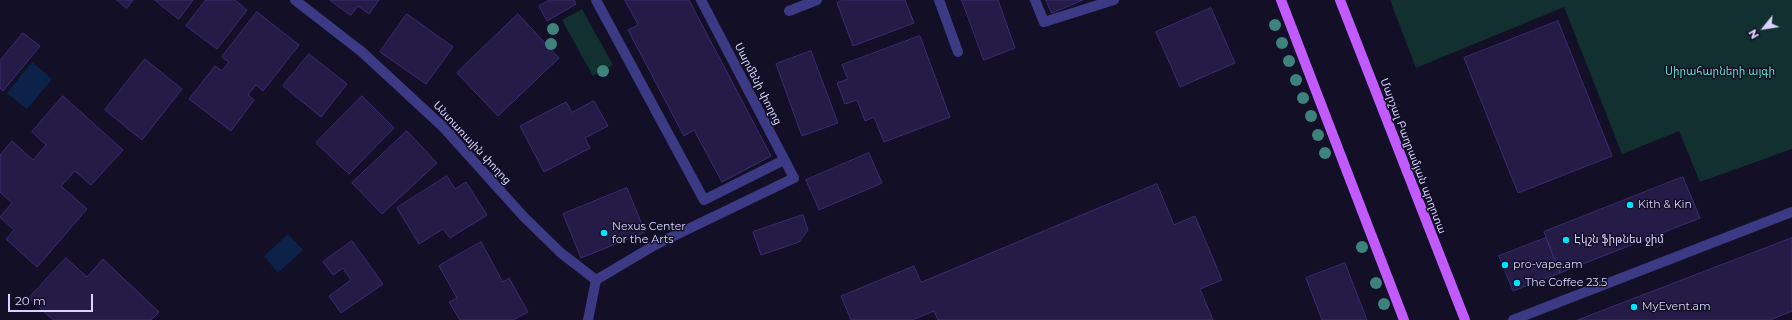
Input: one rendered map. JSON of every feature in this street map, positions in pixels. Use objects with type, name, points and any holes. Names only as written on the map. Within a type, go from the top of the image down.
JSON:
[{"type":"main road","points":[[1281,0],[1404,320]]},
{"type":"main road","name":"Մարշալ Բաղրամյան պողոտա","points":[[1340,0],[1465,320]]},
{"type":"street","name":"Անտառային փողոց","points":[[294,0],[362,52],[425,110],[442,126],[524,217],[561,253],[596,280]]},
{"type":"street","points":[[596,0],[704,200],[784,160]]},
{"type":"street","name":"Սարմենի փողոց","points":[[596,280],[655,245],[794,178],[701,0]]},
{"type":"street","points":[[789,11],[817,0]]},
{"type":"street","points":[[939,0],[958,52]]},
{"type":"street","points":[[1035,0],[1044,22],[1114,0]]},
{"type":"street","points":[[1513,320],[1792,212]]},
{"type":"street","points":[[588,320],[596,280]]},
{"type":"green space","name":"Սիրահարների այգի","points":[[1390,0],[1792,0],[1792,149],[1700,182],[1679,131],[1622,154],[1564,7],[1416,68]]},
{"type":"green space","points":[[582,9],[613,65],[593,76],[562,20]]},
{"type":"water","points":[[32,62],[52,79],[27,109],[7,93]]},
{"type":"water","points":[[288,234],[303,250],[278,273],[264,256]]},
{"type":"building","points":[[117,0],[133,0],[127,8]]},
{"type":"building","points":[[155,0],[193,0],[179,19]]},
{"type":"building","points":[[206,0],[235,0],[247,10],[217,49],[186,26]]},
{"type":"building","points":[[330,0],[379,0],[369,14],[358,6],[351,15]]},
{"type":"building","points":[[550,0],[574,0],[576,4],[547,21],[539,6]]},
{"type":"building","points":[[625,0],[689,0],[771,156],[722,182],[694,130],[684,136],[628,30],[638,25]]},
{"type":"building","points":[[844,0],[905,0],[914,23],[853,46],[837,3]]},
{"type":"building","points":[[962,0],[998,0],[1015,48],[984,60]]},
{"type":"building","points":[[1046,0],[1083,0],[1052,13]]},
{"type":"building","points":[[1211,8],[1235,63],[1180,87],[1156,32]]},
{"type":"building","points":[[257,12],[299,45],[263,91],[256,85],[248,95],[254,100],[231,131],[189,99],[215,66],[222,71],[229,62],[222,57]]},
{"type":"building","points":[[407,14],[453,47],[426,84],[380,52]]},
{"type":"building","points":[[518,14],[559,58],[498,116],[457,73]]},
{"type":"building","points":[[1558,21],[1612,156],[1518,193],[1464,58]]},
{"type":"building","points":[[23,33],[40,46],[3,91],[0,88],[0,61]]},
{"type":"building","points":[[920,36],[950,117],[884,142],[874,117],[865,121],[857,100],[845,104],[837,83],[848,79],[842,65]]},
{"type":"building","points":[[811,51],[838,123],[802,136],[776,64]]},
{"type":"building","points":[[309,54],[347,84],[321,117],[283,86]]},
{"type":"building","points":[[145,59],[182,89],[142,140],[105,110]]},
{"type":"building","points":[[63,96],[123,150],[91,185],[75,171],[61,186],[87,209],[37,267],[6,239],[14,230],[0,217],[12,203],[0,192],[0,155],[12,141],[33,160],[46,145],[32,132]]},
{"type":"building","points":[[362,96],[394,128],[349,174],[316,143]]},
{"type":"building","points":[[594,101],[608,126],[585,138],[590,148],[544,172],[520,126],[566,102],[572,112]]},
{"type":"building","points":[[407,131],[437,163],[382,214],[352,183]]},
{"type":"building","points":[[869,153],[882,183],[819,210],[806,180]]},
{"type":"building","points":[[447,176],[455,189],[466,182],[487,215],[450,238],[443,229],[419,244],[397,208]]},
{"type":"building","points":[[1683,177],[1700,218],[1560,273],[1544,232]]},
{"type":"building","points":[[1157,184],[1174,225],[1195,216],[1222,280],[1200,289],[1213,320],[938,320],[934,311],[912,320],[851,320],[841,296],[914,266],[921,282]]},
{"type":"building","points":[[627,188],[645,232],[581,258],[563,214]]},
{"type":"building","points":[[803,215],[808,230],[799,242],[761,255],[753,232]]},
{"type":"building","points":[[1546,238],[1560,273],[1513,291],[1499,256]]},
{"type":"building","points":[[1792,238],[1792,311],[1770,320],[1578,320]]},
{"type":"building","points":[[352,241],[383,284],[341,313],[329,296],[351,280],[343,268],[333,275],[323,262]]},
{"type":"building","points":[[481,242],[503,282],[509,278],[528,312],[513,320],[460,320],[449,302],[457,298],[439,266]]},
{"type":"building","points":[[66,258],[87,277],[103,259],[159,312],[151,320],[53,320],[29,298]]},
{"type":"building","points":[[1345,263],[1367,320],[1322,320],[1306,278]]},
{"type":"place","name":"Kith & Kin","points":[[1630,205]]},
{"type":"place","name":"Nexus Center for the Arts","points":[[604,233]]},
{"type":"place","name":"Էկշն ֆիթնես ջիմ","points":[[1566,240]]},
{"type":"place","name":"pro-vape.am","points":[[1505,265]]},
{"type":"place","name":"The Coffee 23.5","points":[[1517,283]]},
{"type":"place","name":"MyEvent.am","points":[[1634,307]]}]
